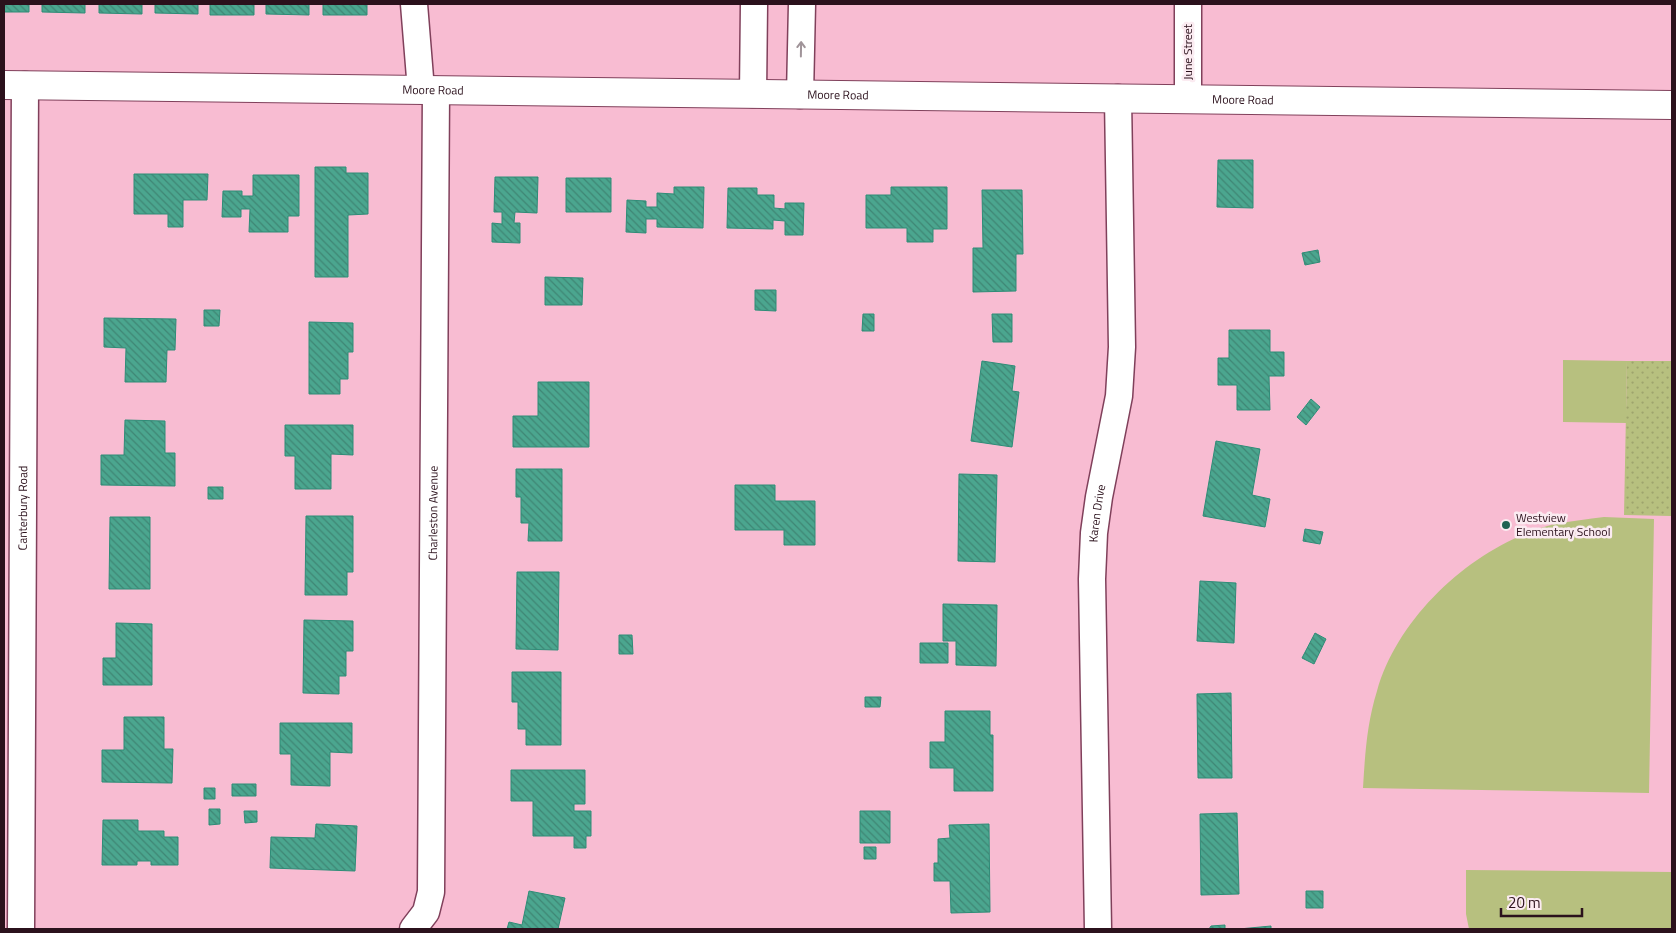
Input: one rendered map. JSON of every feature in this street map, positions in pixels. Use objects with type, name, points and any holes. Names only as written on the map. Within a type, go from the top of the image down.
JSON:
[{"type":"street","name":"Charleston Avenue","points":[[413,929],[426,912],[431,892],[428,90],[414,4]]},
{"type":"street","points":[[753,94],[754,4]]},
{"type":"street","points":[[800,95],[802,4]]},
{"type":"street","name":"June Street","points":[[1188,4],[1188,99]]},
{"type":"street","name":"Moore Road","points":[[14,85],[1672,105]]},
{"type":"street","name":"Canterbury Road","points":[[14,85],[21,929]]},
{"type":"street","name":"Karen Drive","points":[[1098,929],[1092,579],[1094,533],[1099,497],[1119,396],[1122,347],[1118,98]]},
{"type":"green space","points":[[1563,360],[1627,361],[1626,423],[1563,422]]},
{"type":"green space","points":[[1627,361],[1672,361],[1671,516],[1624,515]]},
{"type":"green space","points":[[1604,517],[1654,519],[1649,793],[1363,788],[1369,727],[1377,691],[1388,662],[1403,635],[1423,609],[1445,585],[1498,547],[1526,533],[1555,524]]},
{"type":"green space","points":[[1466,870],[1672,872],[1672,929],[1469,929],[1466,914]]},
{"type":"building","points":[[4,4],[29,4],[29,12],[4,12]]},
{"type":"building","points":[[42,4],[85,4],[85,13],[42,12]]},
{"type":"building","points":[[99,4],[142,4],[142,14],[99,13]]},
{"type":"building","points":[[155,4],[198,4],[198,14],[155,13]]},
{"type":"building","points":[[210,4],[254,4],[254,15],[210,15]]},
{"type":"building","points":[[266,4],[309,4],[309,15],[266,14]]},
{"type":"building","points":[[323,4],[367,4],[367,15],[323,15]]},
{"type":"building","points":[[1218,160],[1253,160],[1253,208],[1217,207]]},
{"type":"building","points":[[315,167],[346,167],[346,173],[368,173],[368,214],[348,215],[348,277],[315,277]]},
{"type":"building","points":[[134,174],[208,174],[207,200],[183,200],[183,227],[168,227],[168,214],[134,214]]},
{"type":"building","points":[[253,175],[299,175],[299,216],[288,216],[288,232],[249,232],[250,209],[241,209],[241,217],[222,217],[223,191],[242,191],[242,196],[253,196]]},
{"type":"building","points":[[495,177],[538,177],[537,213],[515,212],[514,223],[520,223],[520,243],[492,242],[492,223],[502,224],[502,212],[494,212]]},
{"type":"building","points":[[566,178],[611,178],[611,212],[566,212]]},
{"type":"building","points":[[674,187],[704,187],[703,228],[657,227],[657,219],[646,219],[646,233],[626,232],[627,200],[646,201],[646,207],[657,207],[657,193],[674,194]]},
{"type":"building","points":[[891,187],[947,187],[947,229],[933,229],[933,242],[907,242],[907,228],[866,228],[866,195],[891,195]]},
{"type":"building","points":[[728,188],[757,188],[757,195],[774,195],[774,208],[785,209],[785,203],[804,203],[803,235],[785,235],[785,221],[773,220],[773,229],[727,228]]},
{"type":"building","points":[[982,190],[1022,190],[1023,254],[1016,254],[1016,291],[973,292],[973,248],[983,248]]},
{"type":"building","points":[[1318,250],[1320,262],[1305,265],[1302,253]]},
{"type":"building","points":[[545,277],[583,278],[582,305],[545,305]]},
{"type":"building","points":[[755,290],[776,290],[776,311],[755,310]]},
{"type":"building","points":[[204,310],[220,310],[219,326],[204,326]]},
{"type":"building","points":[[863,314],[874,314],[874,331],[862,331]]},
{"type":"building","points":[[992,314],[1012,314],[1012,342],[993,342]]},
{"type":"building","points":[[104,318],[176,319],[175,350],[167,350],[166,382],[125,382],[126,348],[104,347]]},
{"type":"building","points":[[309,322],[353,323],[353,352],[348,352],[348,379],[340,379],[340,394],[309,394]]},
{"type":"building","points":[[1229,330],[1270,330],[1270,352],[1284,352],[1284,376],[1269,376],[1270,410],[1237,410],[1237,385],[1218,385],[1218,358],[1229,358]]},
{"type":"building","points":[[982,361],[1015,366],[1012,391],[1019,392],[1012,447],[971,441]]},
{"type":"building","points":[[538,382],[589,382],[589,447],[513,447],[513,416],[538,416]]},
{"type":"building","points":[[1311,399],[1320,407],[1306,425],[1297,417]]},
{"type":"building","points":[[125,420],[165,421],[165,453],[175,453],[175,486],[101,485],[101,455],[124,455]]},
{"type":"building","points":[[285,425],[353,425],[353,455],[331,454],[331,489],[295,489],[295,456],[285,456]]},
{"type":"building","points":[[1216,441],[1260,449],[1252,495],[1270,499],[1265,527],[1203,516]]},
{"type":"building","points":[[516,469],[562,469],[562,541],[528,541],[529,523],[521,523],[521,497],[516,497]]},
{"type":"building","points":[[959,474],[997,475],[995,562],[958,561]]},
{"type":"building","points":[[735,485],[775,485],[775,501],[815,501],[815,545],[784,545],[784,530],[735,530]]},
{"type":"building","points":[[208,487],[223,487],[223,499],[208,499]]},
{"type":"building","points":[[306,516],[353,516],[353,572],[347,572],[347,595],[305,595]]},
{"type":"building","points":[[110,517],[150,517],[150,589],[109,589]]},
{"type":"building","points":[[1305,529],[1323,532],[1320,544],[1303,541]]},
{"type":"building","points":[[517,572],[559,572],[558,650],[516,649]]},
{"type":"building","points":[[1200,581],[1236,583],[1234,643],[1197,641]]},
{"type":"building","points":[[943,604],[997,605],[996,666],[956,665],[956,641],[943,641]]},
{"type":"building","points":[[304,620],[353,621],[353,651],[346,651],[346,676],[339,676],[339,694],[303,693]]},
{"type":"building","points":[[116,623],[152,624],[152,685],[103,685],[103,658],[116,658]]},
{"type":"building","points":[[1315,633],[1326,639],[1314,664],[1302,658]]},
{"type":"building","points":[[619,635],[632,635],[633,654],[619,654]]},
{"type":"building","points":[[920,643],[948,643],[948,663],[920,663]]},
{"type":"building","points":[[512,672],[561,672],[561,745],[526,745],[526,729],[518,729],[518,702],[512,702]]},
{"type":"building","points":[[1231,693],[1232,778],[1198,778],[1197,694]]},
{"type":"building","points":[[865,697],[881,697],[880,707],[865,707]]},
{"type":"building","points":[[945,711],[990,711],[990,735],[993,735],[993,791],[954,791],[954,768],[930,768],[930,742],[945,742]]},
{"type":"building","points":[[124,717],[164,717],[164,749],[173,749],[172,783],[102,782],[102,750],[124,750]]},
{"type":"building","points":[[280,723],[352,723],[352,753],[330,752],[330,786],[291,785],[291,754],[280,754]]},
{"type":"building","points":[[511,770],[585,770],[585,804],[574,804],[574,811],[591,811],[591,836],[586,836],[586,848],[574,848],[574,836],[533,836],[533,801],[511,801]]},
{"type":"building","points":[[232,784],[256,784],[256,796],[232,796]]},
{"type":"building","points":[[204,788],[215,788],[215,799],[204,799]]},
{"type":"building","points":[[209,809],[220,809],[220,824],[209,825]]},
{"type":"building","points":[[244,811],[257,811],[257,822],[245,823]]},
{"type":"building","points":[[860,811],[890,811],[890,843],[860,843]]},
{"type":"building","points":[[1237,813],[1239,894],[1201,895],[1200,814]]},
{"type":"building","points":[[103,820],[138,820],[138,831],[164,831],[164,837],[178,837],[178,865],[151,865],[151,861],[137,861],[137,865],[102,865]]},
{"type":"building","points":[[316,824],[357,826],[355,871],[270,868],[271,837],[315,838]]},
{"type":"building","points":[[989,824],[990,912],[951,913],[950,881],[934,881],[934,863],[938,863],[938,839],[950,838],[949,825]]},
{"type":"building","points":[[864,847],[876,847],[876,859],[864,859]]},
{"type":"building","points":[[529,891],[565,898],[558,929],[507,929],[509,922],[522,925]]},
{"type":"building","points":[[1306,891],[1323,891],[1323,908],[1306,908]]},
{"type":"building","points":[[1225,925],[1225,929],[1209,929],[1211,926]]},
{"type":"building","points":[[1271,926],[1271,929],[1239,929]]},
{"type":"place","name":"Westview Elementary School","points":[[1506,525]]}]
